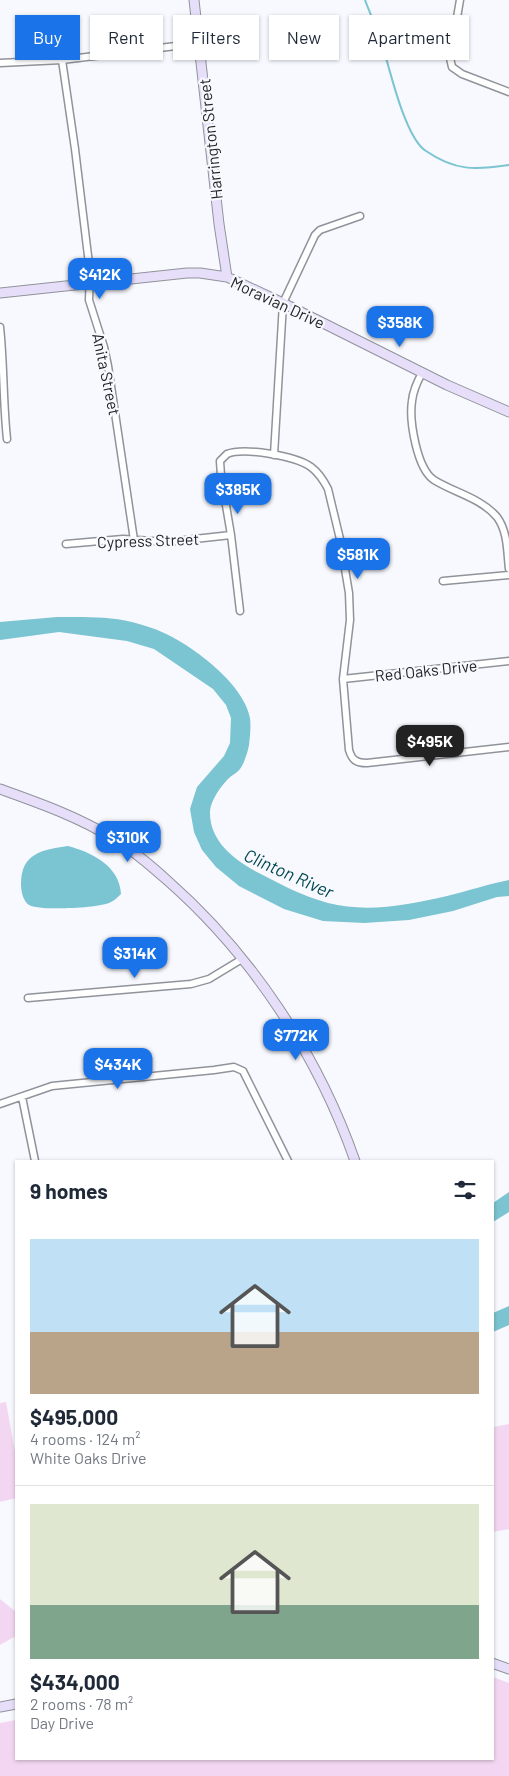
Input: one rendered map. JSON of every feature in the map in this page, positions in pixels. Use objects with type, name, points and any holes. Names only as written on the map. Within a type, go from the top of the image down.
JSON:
[{"type":"street","name":"Harrington Street","points":[[194,0],[196,15]]},
{"type":"street","points":[[460,0],[450,58],[452,67],[462,74],[509,92]]},
{"type":"street","points":[[80,58],[173,46]]},
{"type":"street","points":[[0,63],[62,60]]},
{"type":"street","name":"Anita Street","points":[[62,60],[78,168],[90,272],[88,293],[91,310],[104,347],[108,366],[134,540]]},
{"type":"street","name":"Harrington Street","points":[[202,60],[219,224],[227,277]]},
{"type":"street","points":[[274,454],[283,303],[315,235],[320,230],[360,216]]},
{"type":"street","name":"Moravian Drive","points":[[0,293],[187,273],[227,277],[447,385],[509,412]]},
{"type":"street","points":[[0,327],[3,395],[8,439]]},
{"type":"street","points":[[422,373],[414,390],[411,408],[415,440],[422,465],[434,480],[483,504],[497,518],[505,535],[509,569]]},
{"type":"street","points":[[240,611],[220,466],[222,457],[231,452],[274,454],[297,460],[310,466],[322,478],[331,497],[345,567],[349,593],[350,620],[343,679],[349,750],[354,761],[367,763],[509,747]]},
{"type":"street","name":"Cypress Street","points":[[66,544],[107,540],[167,542],[231,535]]},
{"type":"street","points":[[443,581],[509,575]]},
{"type":"street","name":"Red Oaks Drive","points":[[343,679],[509,661]]},
{"type":"street","points":[[0,789],[88,824],[127,847],[156,870],[201,911],[228,940],[279,1008],[311,1063],[341,1124],[355,1160]]},
{"type":"street","points":[[28,998],[191,984],[209,979],[242,959]]},
{"type":"street","points":[[0,1104],[52,1086],[228,1067],[239,1068],[246,1076],[287,1160]]},
{"type":"street","points":[[22,1097],[35,1160]]},
{"type":"street","points":[[494,1664],[509,1669]]},
{"type":"street","points":[[0,1707],[15,1704]]},
{"type":"shaded area","points":[[6,1402],[15,1452],[15,1498],[0,1502],[0,1403]]},
{"type":"shaded area","points":[[509,1424],[509,1529],[494,1532],[494,1427]]},
{"type":"shaded area","points":[[0,1599],[15,1611],[15,1637],[0,1645]]},
{"type":"shaded area","points":[[494,1677],[509,1683],[509,1776],[0,1776],[0,1723],[15,1720],[15,1760],[494,1760]]},
{"type":"water","points":[[57,617],[113,619],[132,622],[160,631],[189,647],[202,657],[216,668],[238,692],[246,705],[250,718],[246,757],[237,772],[219,789],[212,802],[210,811],[213,831],[223,847],[246,866],[300,893],[342,906],[372,908],[403,905],[509,880],[509,896],[497,897],[453,911],[409,920],[364,923],[323,921],[284,909],[239,886],[216,867],[202,850],[194,832],[190,809],[197,787],[224,756],[230,743],[231,718],[226,705],[213,689],[154,649],[127,641],[59,632],[0,640],[0,622]]},
{"type":"water","points":[[68,846],[95,856],[110,868],[116,876],[121,894],[103,905],[44,908],[29,905],[23,896],[21,884],[22,874],[29,859],[50,849]]},
{"type":"water","points":[[509,1192],[509,1212],[494,1221],[494,1202]]},
{"type":"water","points":[[509,1306],[509,1325],[494,1332],[494,1313]]},
{"type":"waterway","points":[[365,0],[382,43],[399,101],[411,132],[418,144],[436,158],[456,166],[486,168],[509,165]]},
{"type":"water label","name":"Clinton River","points":[[289,873]]}]
